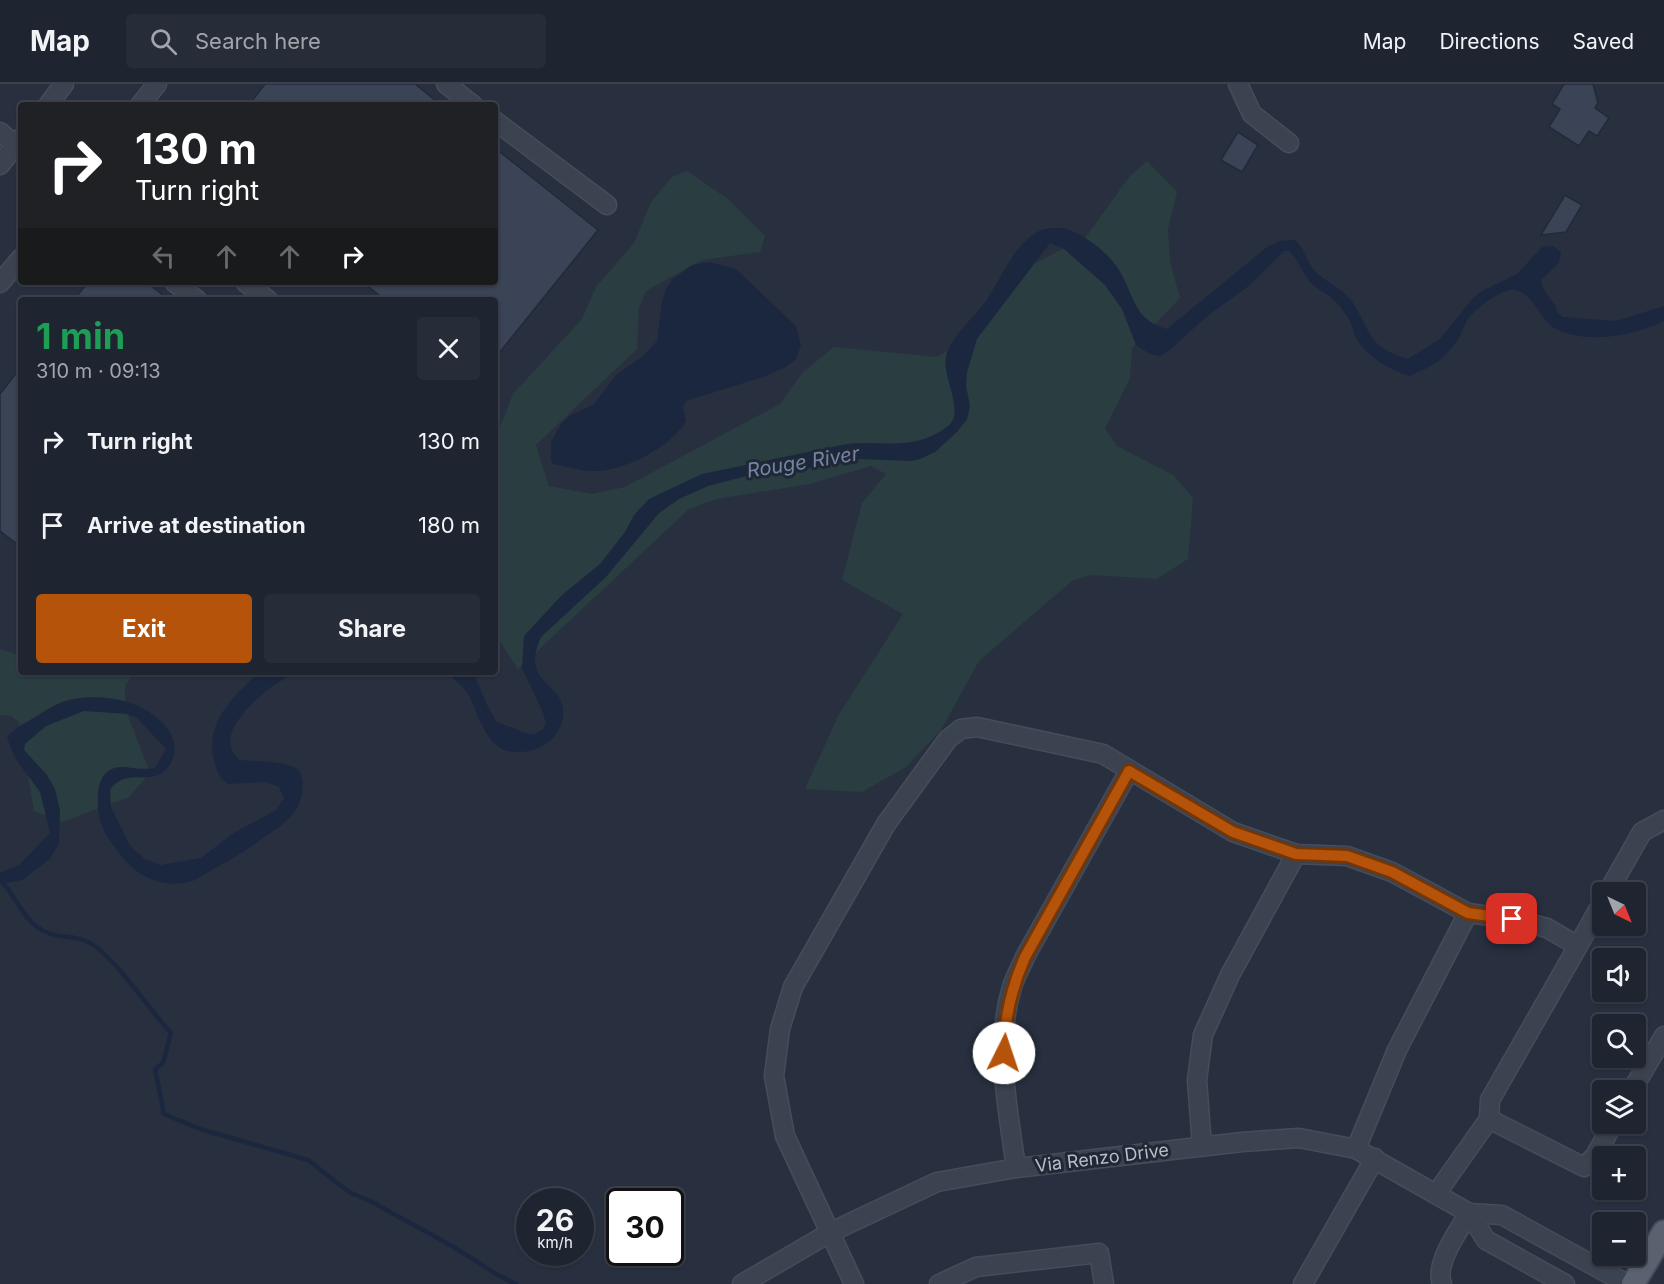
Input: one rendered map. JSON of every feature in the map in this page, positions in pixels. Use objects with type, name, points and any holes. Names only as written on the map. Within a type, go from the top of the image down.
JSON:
[{"type":"main road","points":[[1633,1284],[1664,1232]]},
{"type":"street","points":[[50,102],[64,84]]},
{"type":"street","points":[[142,102],[157,84]]},
{"type":"street","points":[[446,84],[469,102]]},
{"type":"street","points":[[1238,84],[1252,114],[1289,143]]},
{"type":"street","points":[[498,123],[607,205]]},
{"type":"street","points":[[0,132],[18,143]]},
{"type":"street","points":[[0,165],[18,145]]},
{"type":"street","points":[[0,283],[18,262]]},
{"type":"street","points":[[178,285],[193,297]]},
{"type":"street","points":[[249,285],[264,297]]},
{"type":"street","points":[[854,1284],[785,1136],[774,1076],[780,1029],[793,987],[886,824],[948,739],[961,729],[977,727],[1103,754],[1233,832],[1296,854],[1347,856],[1392,872],[1468,913],[1512,919],[1547,928],[1578,946]]},
{"type":"street","points":[[1016,1168],[1003,1074],[1004,1032],[1012,987],[1025,957],[1129,771]]},
{"type":"street","points":[[1614,882],[1642,832],[1664,820]]},
{"type":"street","points":[[1202,1146],[1197,1080],[1203,1035],[1230,975],[1296,854]]},
{"type":"street","points":[[1356,1149],[1397,1050],[1468,913]]},
{"type":"street","points":[[1436,1194],[1489,1119],[1490,1100],[1592,921]]},
{"type":"street","points":[[1638,1080],[1664,1036]]},
{"type":"street","points":[[1489,1119],[1584,1167],[1594,1156],[1607,1134]]},
{"type":"street","name":"Via Renzo Drive","points":[[742,1284],[831,1232],[937,1182],[1016,1168],[1202,1146],[1299,1138],[1356,1149],[1469,1213],[1502,1215],[1627,1284]]},
{"type":"street","points":[[1304,1284],[1375,1158]]},
{"type":"street","points":[[1442,1284],[1439,1277],[1446,1251],[1469,1213]]},
{"type":"street","name":"Via Renzo Drive","points":[[1469,1213],[1486,1240],[1565,1284]]},
{"type":"street","points":[[939,1284],[1099,1252],[1104,1284]]},
{"type":"green space","points":[[1147,161],[1177,192],[1168,229],[1170,262],[1180,298],[1132,348],[1130,378],[1105,429],[1117,446],[1173,475],[1193,498],[1188,559],[1157,579],[1092,575],[1073,580],[979,661],[941,730],[906,767],[862,792],[805,789],[838,716],[903,614],[842,580],[862,503],[886,474],[871,466],[810,484],[716,499],[688,510],[518,669],[498,639],[500,427],[513,394],[582,319],[596,287],[634,243],[651,202],[672,177],[687,171],[728,199],[765,236],[760,252],[702,260],[646,291],[639,308],[637,349],[536,445],[549,486],[592,494],[625,487],[780,404],[803,372],[834,347],[937,357],[957,345],[1016,273],[1086,237],[1129,177]]},
{"type":"green space","points":[[0,649],[18,655],[18,675],[133,675],[125,685],[125,708],[150,773],[129,797],[62,822],[34,811],[19,722],[11,716],[0,715]]},
{"type":"water","name":"Rouge River","points":[[1050,228],[1064,228],[1072,231],[1102,250],[1119,270],[1141,313],[1156,325],[1167,329],[1267,247],[1280,241],[1295,240],[1316,272],[1349,297],[1378,344],[1408,359],[1440,339],[1472,299],[1482,291],[1517,274],[1542,247],[1553,246],[1561,252],[1559,263],[1541,280],[1558,313],[1563,317],[1616,321],[1664,306],[1664,321],[1624,334],[1580,336],[1554,328],[1524,293],[1510,290],[1493,297],[1473,314],[1457,341],[1441,359],[1430,367],[1409,376],[1373,357],[1361,345],[1350,321],[1340,307],[1310,282],[1289,251],[1284,251],[1251,284],[1205,318],[1160,356],[1150,354],[1136,345],[1122,309],[1105,285],[1064,249],[1050,243],[977,339],[967,372],[966,386],[970,406],[967,419],[957,432],[935,452],[910,461],[859,459],[784,473],[758,473],[708,486],[679,499],[659,513],[606,577],[541,637],[535,664],[540,676],[562,703],[562,721],[557,733],[534,750],[518,752],[507,751],[491,740],[468,694],[449,675],[474,675],[497,722],[528,734],[534,734],[543,729],[546,723],[543,713],[522,668],[524,636],[562,595],[600,564],[625,532],[634,515],[649,499],[702,474],[847,444],[911,442],[935,434],[948,426],[955,412],[945,364],[952,342],[983,305],[1020,247],[1037,232]]},
{"type":"water","points":[[709,262],[736,269],[796,326],[801,345],[796,359],[786,367],[763,377],[686,401],[683,407],[686,421],[679,430],[660,447],[636,461],[599,471],[553,464],[551,442],[562,423],[571,415],[594,404],[616,375],[643,356],[657,341],[662,302],[666,289],[673,279],[692,265]]},
{"type":"water","points":[[257,675],[292,675],[266,691],[245,711],[237,722],[230,743],[239,760],[286,764],[300,773],[303,782],[301,799],[297,808],[285,822],[244,851],[192,881],[168,884],[149,878],[125,860],[107,835],[99,816],[98,792],[107,772],[123,767],[155,768],[166,749],[136,717],[128,714],[84,711],[46,726],[25,744],[24,750],[47,775],[55,789],[60,811],[59,843],[50,859],[22,880],[0,884],[0,873],[19,865],[50,833],[40,792],[15,758],[7,738],[22,725],[52,707],[69,700],[92,697],[124,701],[155,716],[171,734],[174,755],[163,773],[124,779],[110,790],[111,807],[130,846],[145,859],[161,865],[201,858],[232,834],[276,810],[284,798],[279,787],[266,782],[228,784],[217,771],[212,746],[213,734],[224,710]]},
{"type":"building","points":[[265,84],[415,84],[437,102],[251,102]]},
{"type":"building","points":[[1564,84],[1593,84],[1598,103],[1595,108],[1609,118],[1597,136],[1589,131],[1579,146],[1549,127],[1560,109],[1552,104]]},
{"type":"building","points":[[1238,132],[1258,145],[1242,172],[1221,160]]},
{"type":"building","points":[[498,150],[598,230],[498,354],[498,297],[381,297],[367,285],[498,285]]},
{"type":"building","points":[[1565,195],[1582,205],[1566,232],[1541,235]]},
{"type":"building","points":[[86,285],[150,285],[165,297],[76,297]]},
{"type":"building","points":[[18,371],[18,545],[0,531],[0,394]]},
{"type":"waterway","points":[[0,880],[26,916],[37,927],[50,934],[86,941],[107,956],[171,1033],[163,1063],[155,1069],[164,1114],[200,1129],[308,1160],[349,1192],[454,1247],[516,1284]]},
{"type":"route","points":[[1004,1053],[1004,1032],[1012,987],[1025,957],[1129,771],[1233,832],[1296,854],[1347,856],[1392,872],[1468,913],[1512,919]]}]
